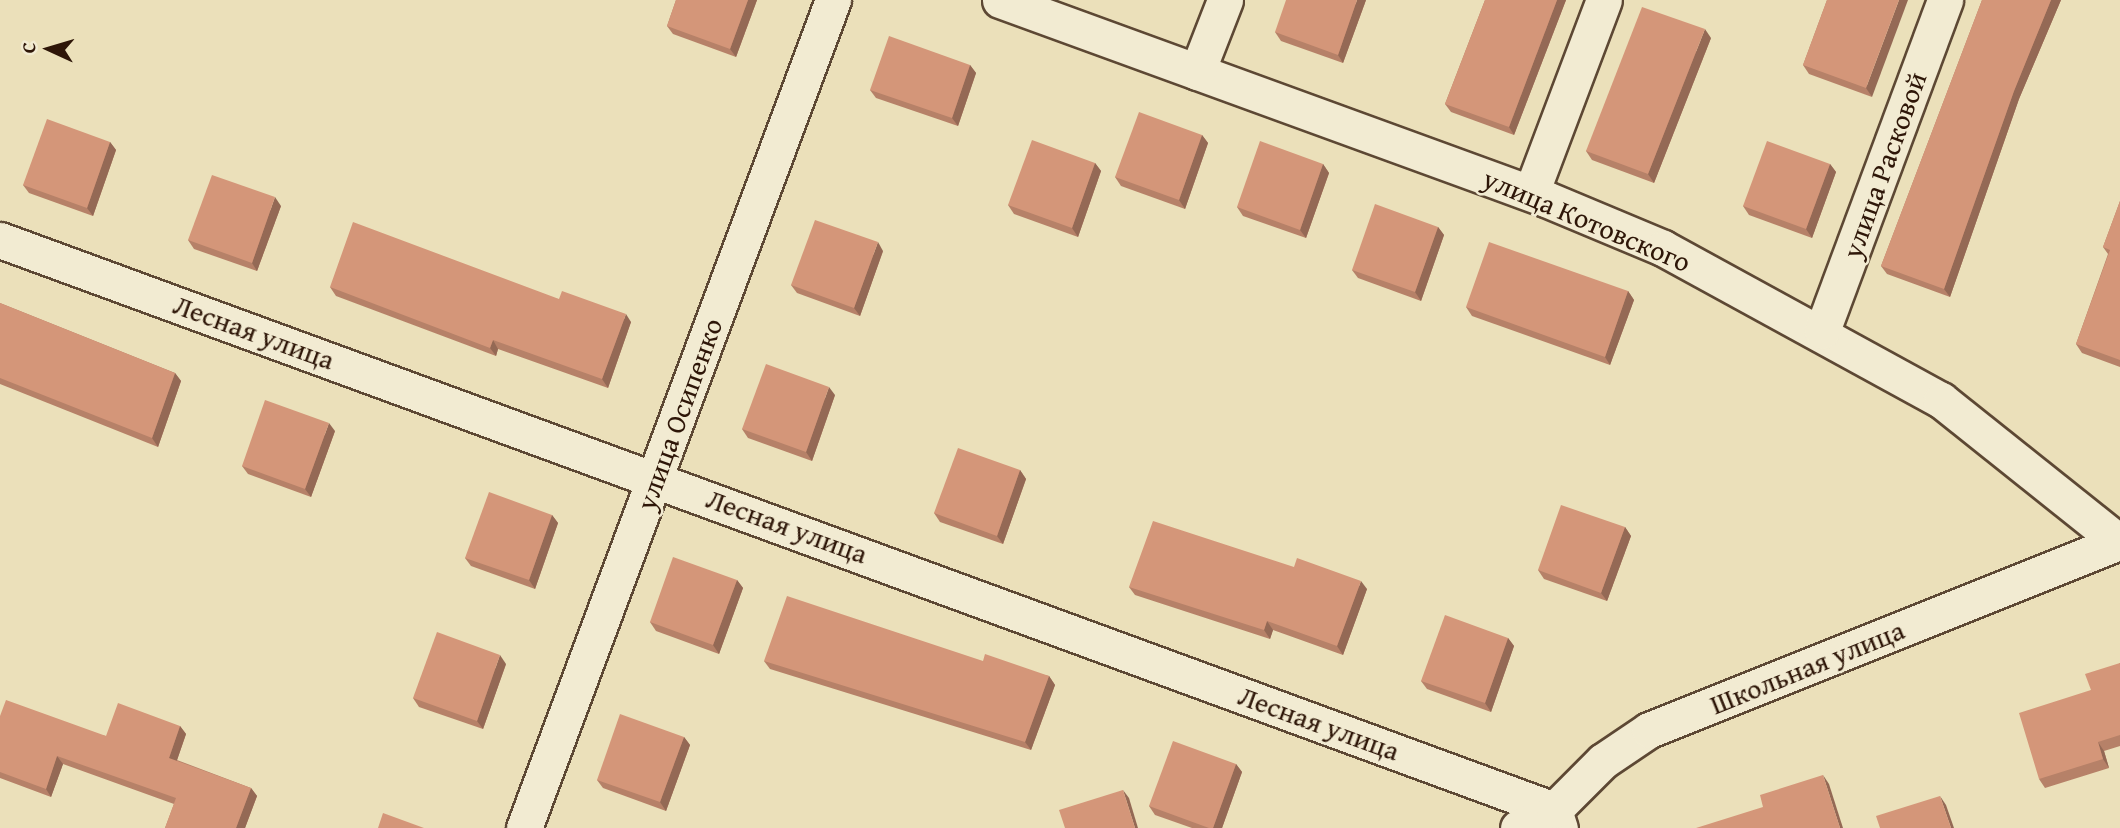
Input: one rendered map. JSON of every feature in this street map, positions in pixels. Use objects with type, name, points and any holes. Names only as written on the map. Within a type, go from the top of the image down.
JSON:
[{"type":"street","name":"улица Осипенко","points":[[524,828],[833,0]]},
{"type":"street","name":"улица Котовского","points":[[1000,0],[1531,193],[1663,248],[1822,331],[1941,400],[2119,542]]},
{"type":"street","points":[[1197,72],[1225,0]]},
{"type":"street","points":[[1531,193],[1604,0]]},
{"type":"street","name":"улица Расковой","points":[[1822,331],[1945,0]]},
{"type":"street","name":"Лесная улица","points":[[0,240],[656,477],[1557,819]]},
{"type":"street","name":"Школьная улица","points":[[1518,828],[1557,819],[1603,761],[1649,730],[2119,542]]},
{"type":"building","points":[[676,0],[748,0],[730,49],[667,26]]},
{"type":"building","points":[[1286,0],[1357,0],[1338,55],[1275,32]]},
{"type":"building","points":[[1485,0],[1557,0],[1509,127],[1445,104]]},
{"type":"building","points":[[1827,0],[1899,0],[1866,88],[1803,65]]},
{"type":"building","points":[[1982,0],[2051,0],[2014,91],[1944,289],[1881,266]]},
{"type":"building","points":[[1642,7],[1705,29],[1648,174],[1586,151]]},
{"type":"building","points":[[889,36],[970,65],[952,118],[870,90]]},
{"type":"building","points":[[1139,112],[1202,135],[1179,200],[1115,177]]},
{"type":"building","points":[[47,119],[110,142],[87,208],[23,185]]},
{"type":"building","points":[[1032,140],[1095,163],[1072,228],[1008,205]]},
{"type":"building","points":[[1260,141],[1323,164],[1300,230],[1237,207]]},
{"type":"building","points":[[1767,141],[1830,164],[1806,229],[1743,206]]},
{"type":"building","points":[[212,175],[275,197],[252,263],[188,240]]},
{"type":"building","points":[[2120,201],[2120,360],[2076,344],[2110,250],[2103,247]]},
{"type":"building","points":[[1375,204],[1438,227],[1415,292],[1352,270]]},
{"type":"building","points":[[815,220],[878,242],[854,308],[791,285]]},
{"type":"building","points":[[353,222],[559,299],[562,291],[626,314],[602,379],[493,340],[490,348],[330,287]]},
{"type":"building","points":[[1489,242],[1628,291],[1605,357],[1466,307]]},
{"type":"building","points":[[0,303],[175,373],[152,438],[0,378]]},
{"type":"building","points":[[766,364],[829,387],[806,452],[742,429]]},
{"type":"building","points":[[265,400],[329,423],[305,489],[242,466]]},
{"type":"building","points":[[958,448],[1020,470],[997,536],[934,513]]},
{"type":"building","points":[[489,492],[552,515],[529,580],[465,558]]},
{"type":"building","points":[[1561,505],[1625,527],[1601,593],[1538,570]]},
{"type":"building","points":[[1153,521],[1294,567],[1297,558],[1361,581],[1337,646],[1267,621],[1264,630],[1129,587]]},
{"type":"building","points":[[673,557],[737,580],[713,645],[650,622]]},
{"type":"building","points":[[787,596],[983,661],[985,654],[1049,676],[1025,742],[764,661]]},
{"type":"building","points":[[1445,615],[1508,638],[1485,703],[1421,681]]},
{"type":"building","points":[[437,632],[500,655],[477,721],[413,698]]},
{"type":"building","points":[[2120,663],[2120,735],[2098,742],[2103,759],[2039,779],[2019,713],[2091,690],[2085,674]]},
{"type":"building","points":[[6,700],[106,736],[118,703],[180,726],[169,758],[251,788],[236,828],[165,828],[176,798],[57,756],[46,789],[0,772],[0,716]]},
{"type":"building","points":[[620,714],[684,737],[660,802],[597,780]]},
{"type":"building","points":[[1173,741],[1236,764],[1213,828],[1149,806]]},
{"type":"building","points":[[1823,775],[1840,828],[1696,828],[1763,807],[1760,795]]},
{"type":"building","points":[[1123,790],[1135,828],[1065,828],[1059,810]]},
{"type":"building","points":[[1940,796],[1951,828],[1880,828],[1876,816]]},
{"type":"building","points":[[383,813],[424,828],[378,828]]}]
